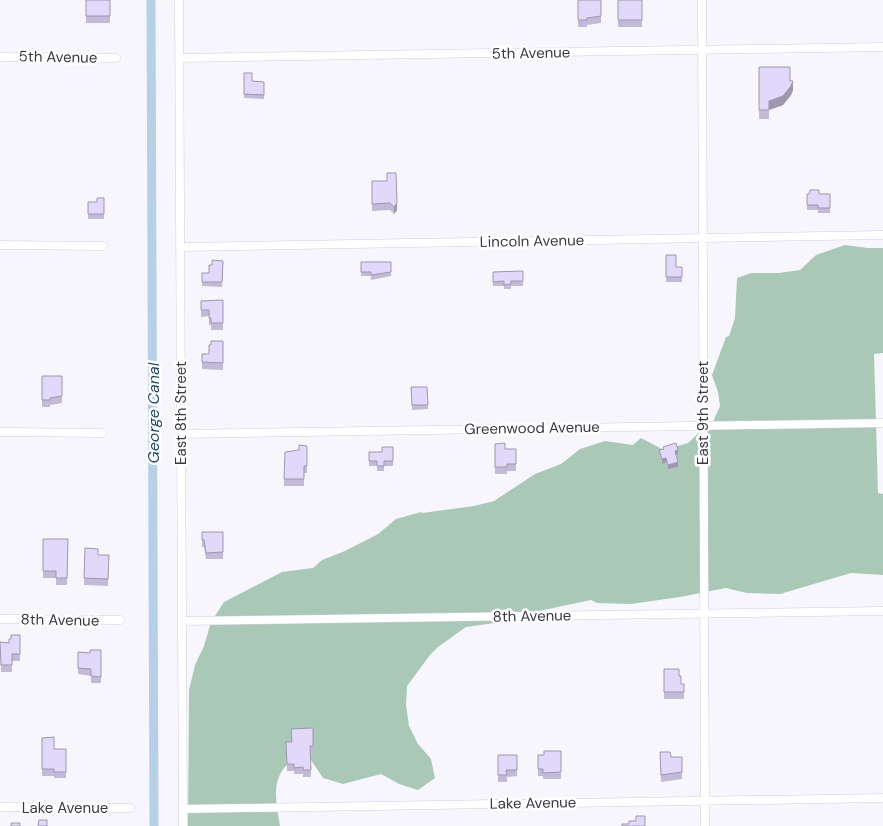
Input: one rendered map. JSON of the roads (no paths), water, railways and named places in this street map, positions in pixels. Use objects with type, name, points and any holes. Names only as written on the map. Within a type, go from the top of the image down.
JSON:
[{"type":"street","name":"East 8th Street","points":[[179,0],[183,826]]},
{"type":"street","name":"East 9th Street","points":[[702,0],[705,826]]},
{"type":"street","name":"5th Avenue","points":[[180,58],[883,47]]},
{"type":"street","name":"5th Avenue","points":[[0,57],[116,58]]},
{"type":"street","name":"Lincoln Avenue","points":[[180,247],[883,236]]},
{"type":"street","points":[[0,244],[103,246]]},
{"type":"street","name":"Greenwood Avenue","points":[[181,434],[883,423]]},
{"type":"street","points":[[0,432],[102,433]]},
{"type":"street","name":"8th Avenue","points":[[182,621],[883,610]]},
{"type":"street","name":"8th Avenue","points":[[0,619],[120,620]]},
{"type":"street","name":"Lake Avenue","points":[[183,809],[883,798]]},
{"type":"street","name":"Lake Avenue","points":[[0,807],[130,808]]},
{"type":"waterway","name":"George Canal","points":[[151,0],[154,826]]}]
